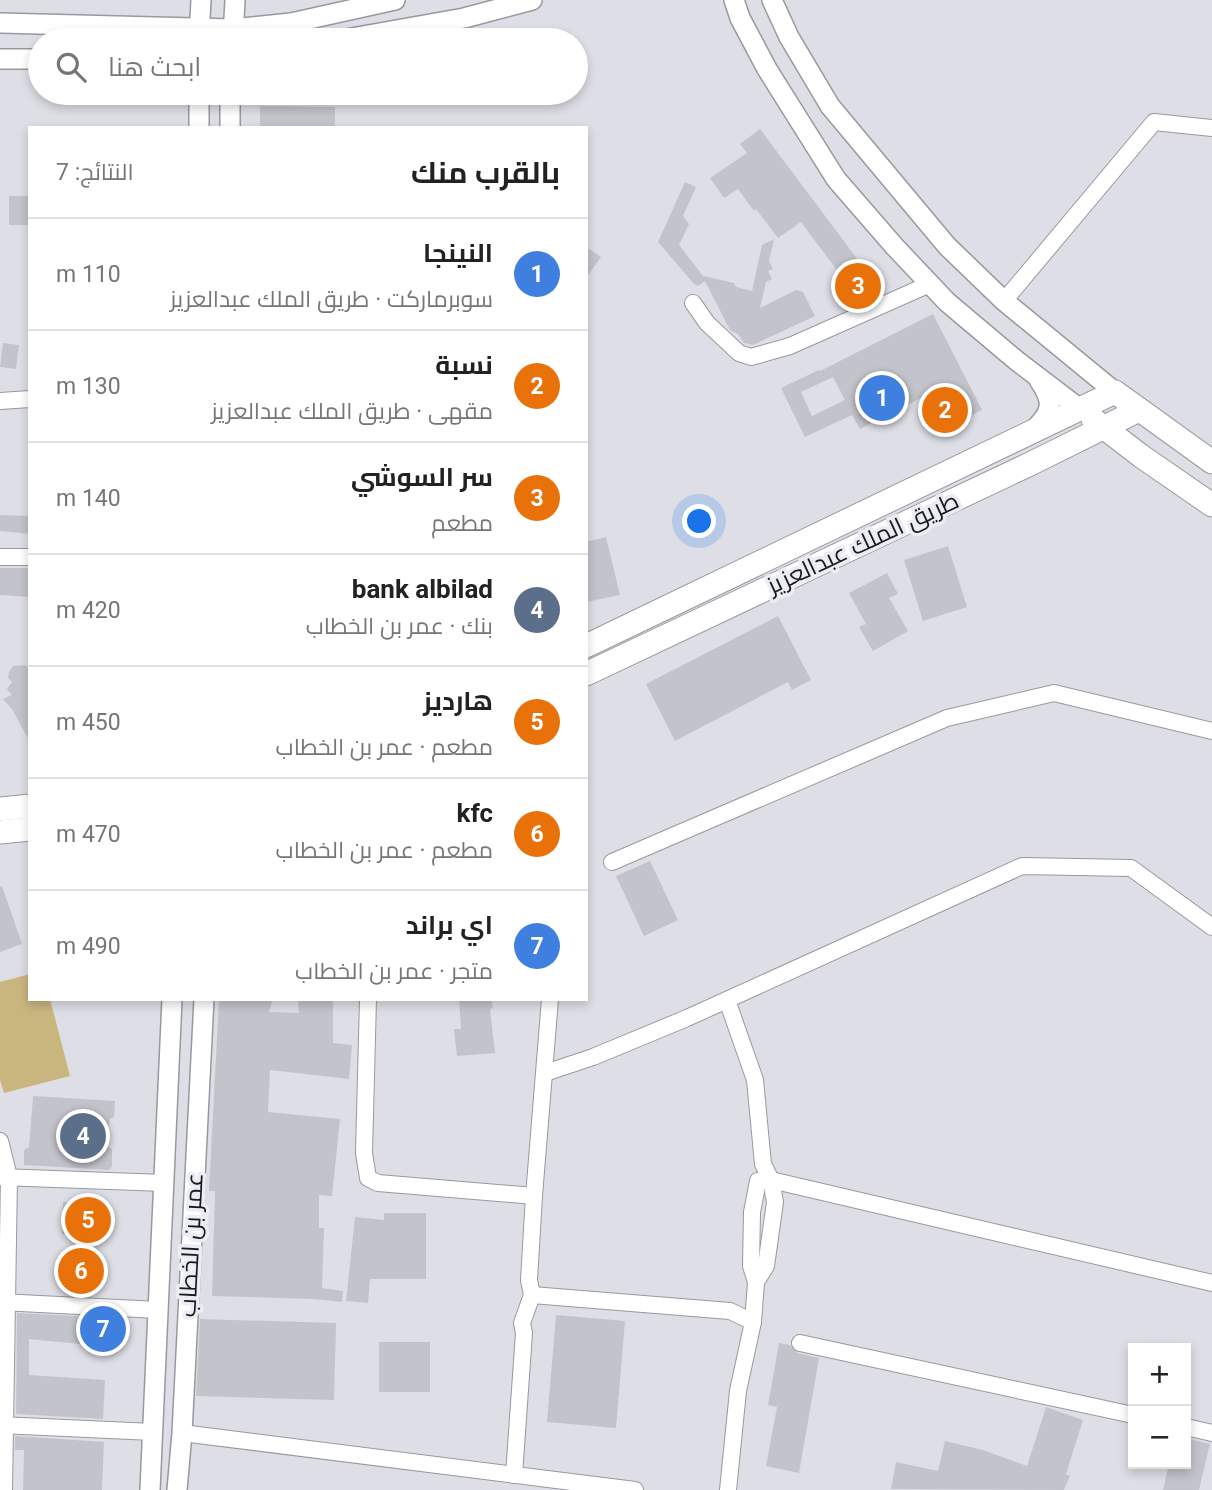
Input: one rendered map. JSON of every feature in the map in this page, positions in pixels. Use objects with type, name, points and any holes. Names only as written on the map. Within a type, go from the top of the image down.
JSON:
[{"type":"main road","name":"طريق الملك عبدالعزيز","points":[[588,645],[1115,392]]},
{"type":"main road","points":[[1115,392],[1212,462]]},
{"type":"main road","points":[[1080,409],[1212,505]]},
{"type":"main road","name":"طريق الملك عبدالعزيز","points":[[588,673],[1139,410]]},
{"type":"main road","points":[[0,809],[28,806]]},
{"type":"main road","points":[[0,832],[28,829]]},
{"type":"street","points":[[200,28],[201,0]]},
{"type":"street","points":[[233,28],[234,0]]},
{"type":"street","points":[[265,28],[395,0]]},
{"type":"street","points":[[408,28],[464,18],[532,0]]},
{"type":"street","points":[[734,0],[740,18],[767,69],[836,179],[947,302],[1080,409]]},
{"type":"street","points":[[772,0],[789,37],[830,106],[947,246],[1004,301],[1115,392]]},
{"type":"street","points":[[0,23],[91,28]]},
{"type":"street","points":[[0,58],[28,59]]},
{"type":"street","points":[[199,105],[199,126]]},
{"type":"street","points":[[230,105],[230,126]]},
{"type":"street","points":[[1004,301],[1154,122],[1212,128]]},
{"type":"street","points":[[694,303],[707,323],[739,353],[751,357],[790,345],[930,284]]},
{"type":"street","points":[[1033,431],[1045,419],[1051,406],[1047,391],[1037,376]]},
{"type":"street","points":[[0,401],[28,399]]},
{"type":"street","points":[[0,557],[28,557]]},
{"type":"street","points":[[612,862],[947,718],[1054,693],[1212,731]]},
{"type":"street","points":[[545,1073],[593,1057],[727,1000],[1022,866],[1131,868],[1212,926]]},
{"type":"street","points":[[727,1000],[755,1080],[763,1164],[771,1180],[775,1202],[766,1266],[756,1282],[754,1322],[738,1391],[728,1490]]},
{"type":"street","name":"عمر بن الخطاب","points":[[150,1490],[173,1001]]},
{"type":"street","name":"عمر بن الخطاب","points":[[177,1490],[204,1001]]},
{"type":"street","points":[[368,1001],[364,1153],[368,1178],[378,1183],[534,1196]]},
{"type":"street","points":[[522,1480],[522,1323],[532,1295],[529,1280],[534,1196],[550,1001]]},
{"type":"street","points":[[0,1141],[5,1177],[4,1490]]},
{"type":"street","points":[[5,1177],[164,1183]]},
{"type":"street","points":[[771,1180],[1212,1283]]},
{"type":"street","points":[[532,1295],[730,1311],[754,1322]]},
{"type":"street","points":[[4,1302],[158,1310]]},
{"type":"street","points":[[800,1343],[1128,1414]]},
{"type":"street","points":[[3,1425],[153,1432]]},
{"type":"street","points":[[1191,1428],[1212,1433]]},
{"type":"street","points":[[182,1433],[522,1480],[635,1490]]},
{"type":"shaded area","points":[[28,975],[28,1001],[51,1001],[70,1076],[4,1093],[0,1080],[0,982]]},
{"type":"building","points":[[260,106],[335,107],[335,126],[260,126]]},
{"type":"building","points":[[760,129],[879,288],[860,301],[801,222],[778,238],[738,189],[724,198],[710,178],[747,153],[740,144]]},
{"type":"building","points":[[685,182],[696,187],[683,216],[689,224],[679,245],[703,276],[734,283],[736,287],[752,291],[762,245],[774,239],[769,261],[773,269],[768,271],[772,279],[766,282],[760,308],[796,290],[803,292],[815,316],[753,345],[744,343],[738,334],[730,330],[705,281],[698,286],[694,284],[658,242]]},
{"type":"building","points":[[9,196],[28,196],[28,225],[9,225]]},
{"type":"building","points":[[588,248],[601,257],[588,275]]},
{"type":"building","points":[[933,314],[982,410],[954,424],[937,390],[860,429],[852,415],[805,437],[781,388]],"holes":[[[833,377],[845,400],[812,416],[801,392]]]},
{"type":"building","points":[[3,343],[19,345],[16,369],[0,367]]},
{"type":"building","points":[[0,515],[28,516],[28,534],[0,531]]},
{"type":"building","points":[[606,537],[620,595],[588,602],[588,542]]},
{"type":"building","points":[[948,546],[967,607],[923,621],[904,560]]},
{"type":"building","points":[[0,568],[28,568],[28,597],[0,595]]},
{"type":"building","points":[[887,573],[898,594],[889,598],[908,631],[873,651],[859,627],[866,624],[849,593]]},
{"type":"building","points":[[778,616],[811,680],[792,690],[788,682],[675,741],[646,684]]},
{"type":"building","points":[[25,665],[28,668],[28,738],[12,709],[3,699],[12,695],[7,689],[12,682],[8,678],[13,666]]},
{"type":"building","points":[[650,861],[678,920],[644,936],[616,876]]},
{"type":"building","points":[[2,886],[22,944],[0,952],[0,887]]},
{"type":"building","points":[[219,1001],[272,1001],[269,1012],[299,1013],[298,1001],[333,1001],[333,1043],[352,1045],[349,1079],[270,1070],[268,1112],[340,1119],[332,1196],[319,1195],[319,1228],[324,1228],[322,1288],[343,1291],[342,1302],[212,1296],[215,1191],[209,1191]]},
{"type":"building","points":[[459,1001],[491,1001],[495,1053],[457,1056],[454,1029],[461,1029]]},
{"type":"building","points":[[33,1096],[115,1101],[114,1117],[110,1119],[108,1135],[100,1143],[112,1149],[112,1166],[109,1170],[24,1165],[24,1150],[29,1147]]},
{"type":"building","points":[[63,1202],[102,1204],[101,1235],[62,1234]]},
{"type":"building","points":[[384,1213],[426,1213],[426,1279],[370,1279],[368,1303],[346,1301],[355,1217],[384,1220]]},
{"type":"building","points":[[61,1253],[100,1256],[99,1289],[59,1287]]},
{"type":"building","points":[[17,1313],[114,1318],[111,1347],[29,1339],[29,1375],[105,1380],[103,1419],[16,1414]]},
{"type":"building","points":[[556,1315],[625,1321],[616,1428],[547,1422]]},
{"type":"building","points":[[200,1319],[336,1323],[334,1400],[196,1396]]},
{"type":"building","points":[[379,1342],[430,1342],[430,1392],[379,1392]]},
{"type":"building","points":[[779,1343],[790,1345],[797,1353],[819,1358],[799,1473],[766,1466],[777,1407],[768,1405]]},
{"type":"building","points":[[1046,1407],[1083,1420],[1066,1474],[1070,1476],[1064,1490],[891,1489],[896,1462],[938,1471],[945,1441],[983,1450],[1027,1466]]},
{"type":"building","points":[[15,1436],[104,1442],[102,1490],[23,1490],[24,1450],[15,1450]]},
{"type":"building","points":[[1191,1439],[1210,1444],[1199,1490],[1163,1490],[1168,1469],[1191,1469]]},
{"type":"place","name":"سر السوشي","points":[[858,286]]},
{"type":"place","name":"النينجا","points":[[882,398]]},
{"type":"place","name":"نسبة","points":[[945,410]]},
{"type":"place","name":"bank albilad","points":[[83,1136]]},
{"type":"place","name":"هارديز","points":[[88,1220]]},
{"type":"place","name":"kfc","points":[[81,1271]]},
{"type":"place","name":"اي براند","points":[[103,1329]]}]
